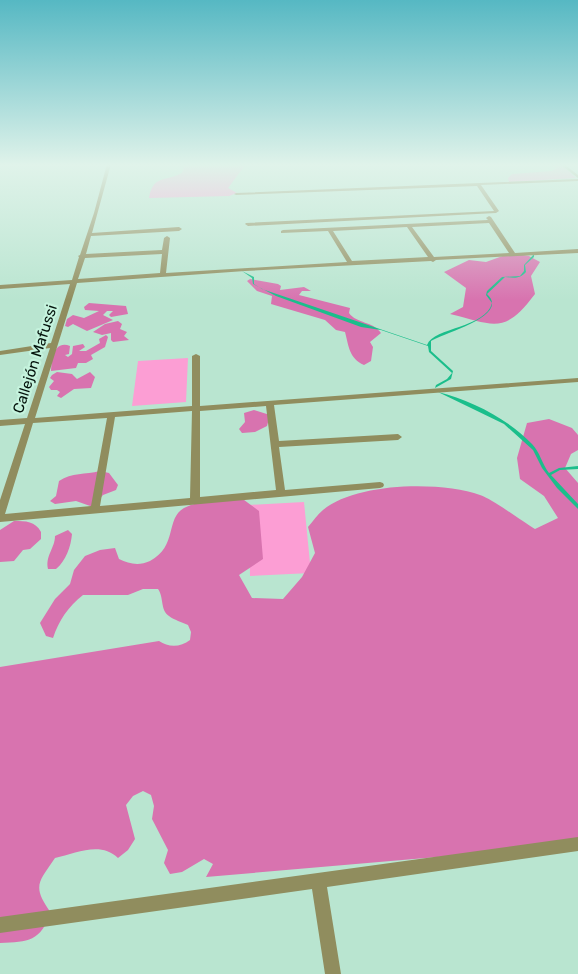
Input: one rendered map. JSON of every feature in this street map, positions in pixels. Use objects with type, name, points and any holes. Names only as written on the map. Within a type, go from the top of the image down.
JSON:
[{"type":"street","name":"Callejón Mafussi","points":[[0,516],[96,209]]},
{"type":"street","points":[[248,224],[485,213],[497,211],[496,209]]},
{"type":"street","points":[[485,213],[512,253]]},
{"type":"street","points":[[283,232],[491,221]]},
{"type":"street","points":[[409,226],[433,260]]},
{"type":"street","points":[[89,235],[179,229]]},
{"type":"street","points":[[330,230],[351,264]]},
{"type":"street","points":[[164,276],[167,238]]},
{"type":"street","points":[[0,287],[245,269],[578,251]]},
{"type":"street","points":[[81,256],[165,252]]},
{"type":"street","points":[[0,353],[53,345]]},
{"type":"street","points":[[195,501],[196,356]]},
{"type":"street","points":[[0,423],[578,380]]},
{"type":"street","points":[[270,404],[281,494]]},
{"type":"street","points":[[95,510],[111,415]]},
{"type":"street","points":[[275,444],[398,437]]},
{"type":"street","points":[[0,516],[380,485]]},
{"type":"street","points":[[0,925],[578,844]]},
{"type":"street","points":[[318,880],[333,974]]},
{"type":"shaded area","points":[[511,253],[529,256],[540,262],[531,276],[535,294],[515,316],[498,324],[450,314],[463,307],[466,288],[444,272],[469,260],[486,262]]},
{"type":"shaded area","points":[[534,254],[534,257],[525,265],[524,274],[517,278],[505,277],[487,294],[492,303],[486,295],[487,291],[502,277],[520,276],[524,271],[524,265]]},
{"type":"shaded area","points":[[242,271],[254,277],[254,284],[259,287],[253,284],[252,278]]},
{"type":"shaded area","points":[[250,279],[278,284],[281,286],[280,290],[304,287],[311,291],[302,291],[299,295],[350,308],[349,313],[352,317],[374,326],[381,333],[370,342],[373,347],[371,361],[364,365],[355,359],[350,352],[345,332],[336,330],[325,320],[271,304],[272,296],[257,291],[247,281]]},
{"type":"shaded area","points":[[264,290],[427,345],[432,339],[439,334],[480,318],[488,311],[491,304],[490,310],[483,316],[473,323],[431,341],[431,351],[453,371],[451,379],[435,388],[452,373],[429,352],[428,346],[381,330],[361,327]]},
{"type":"shaded area","points":[[89,303],[126,306],[128,314],[111,317],[109,315],[113,311],[107,311],[103,315],[113,320],[87,331],[73,324],[65,326],[67,319],[73,315],[84,318],[99,311],[85,310],[84,307]]},
{"type":"shaded area","points":[[118,321],[122,324],[120,329],[127,332],[124,336],[129,340],[113,342],[111,333],[102,335],[93,332],[105,324]]},
{"type":"shaded area","points":[[106,335],[108,337],[105,347],[91,355],[93,359],[86,363],[78,363],[76,368],[51,371],[55,352],[60,346],[70,346],[69,354],[65,355],[68,357],[72,354],[73,346],[83,344],[85,347],[79,351],[86,351],[100,343],[99,339]]},
{"type":"shaded area","points":[[188,358],[186,402],[132,406],[138,361]]},
{"type":"shaded area","points":[[57,372],[72,374],[77,379],[90,372],[95,377],[91,388],[74,389],[61,398],[57,396],[60,392],[51,390],[49,387],[54,381],[50,378]]},
{"type":"shaded area","points":[[438,392],[476,405],[512,426],[535,447],[549,473],[559,468],[578,466],[578,469],[560,470],[551,475],[578,504],[578,509],[557,488],[542,468],[533,450],[504,424]]},
{"type":"shaded area","points":[[254,410],[270,415],[267,426],[255,432],[242,433],[239,429],[245,422],[244,413]]},
{"type":"shaded area","points":[[549,419],[572,428],[578,435],[578,450],[571,454],[565,468],[578,483],[578,845],[206,877],[213,864],[204,859],[182,872],[170,874],[164,863],[168,850],[152,819],[154,806],[151,795],[143,791],[133,796],[126,805],[135,839],[128,850],[118,858],[104,850],[96,849],[55,858],[41,879],[39,890],[51,913],[47,922],[38,935],[32,938],[19,942],[0,943],[0,667],[159,641],[171,646],[179,645],[190,640],[191,632],[188,625],[173,619],[166,613],[158,589],[143,589],[128,595],[83,595],[65,614],[53,638],[46,636],[40,623],[55,599],[70,584],[74,570],[85,556],[100,550],[115,548],[119,559],[134,564],[146,563],[159,555],[164,548],[178,513],[184,508],[204,502],[240,497],[259,511],[263,559],[239,575],[252,598],[283,599],[302,577],[315,553],[308,527],[323,510],[356,494],[377,489],[422,486],[464,490],[486,498],[535,529],[558,518],[544,496],[520,479],[517,458],[527,423]]},
{"type":"shaded area","points":[[100,471],[109,473],[118,485],[116,490],[103,495],[93,507],[76,501],[55,504],[50,501],[56,496],[59,481],[64,478]]},
{"type":"shaded area","points":[[304,502],[311,573],[250,576],[249,505]]},
{"type":"shaded area","points":[[14,521],[36,526],[41,532],[41,539],[30,549],[23,550],[14,561],[0,562],[0,530]]},
{"type":"shaded area","points":[[68,530],[72,534],[65,558],[56,569],[48,569],[47,564],[55,536]]}]
